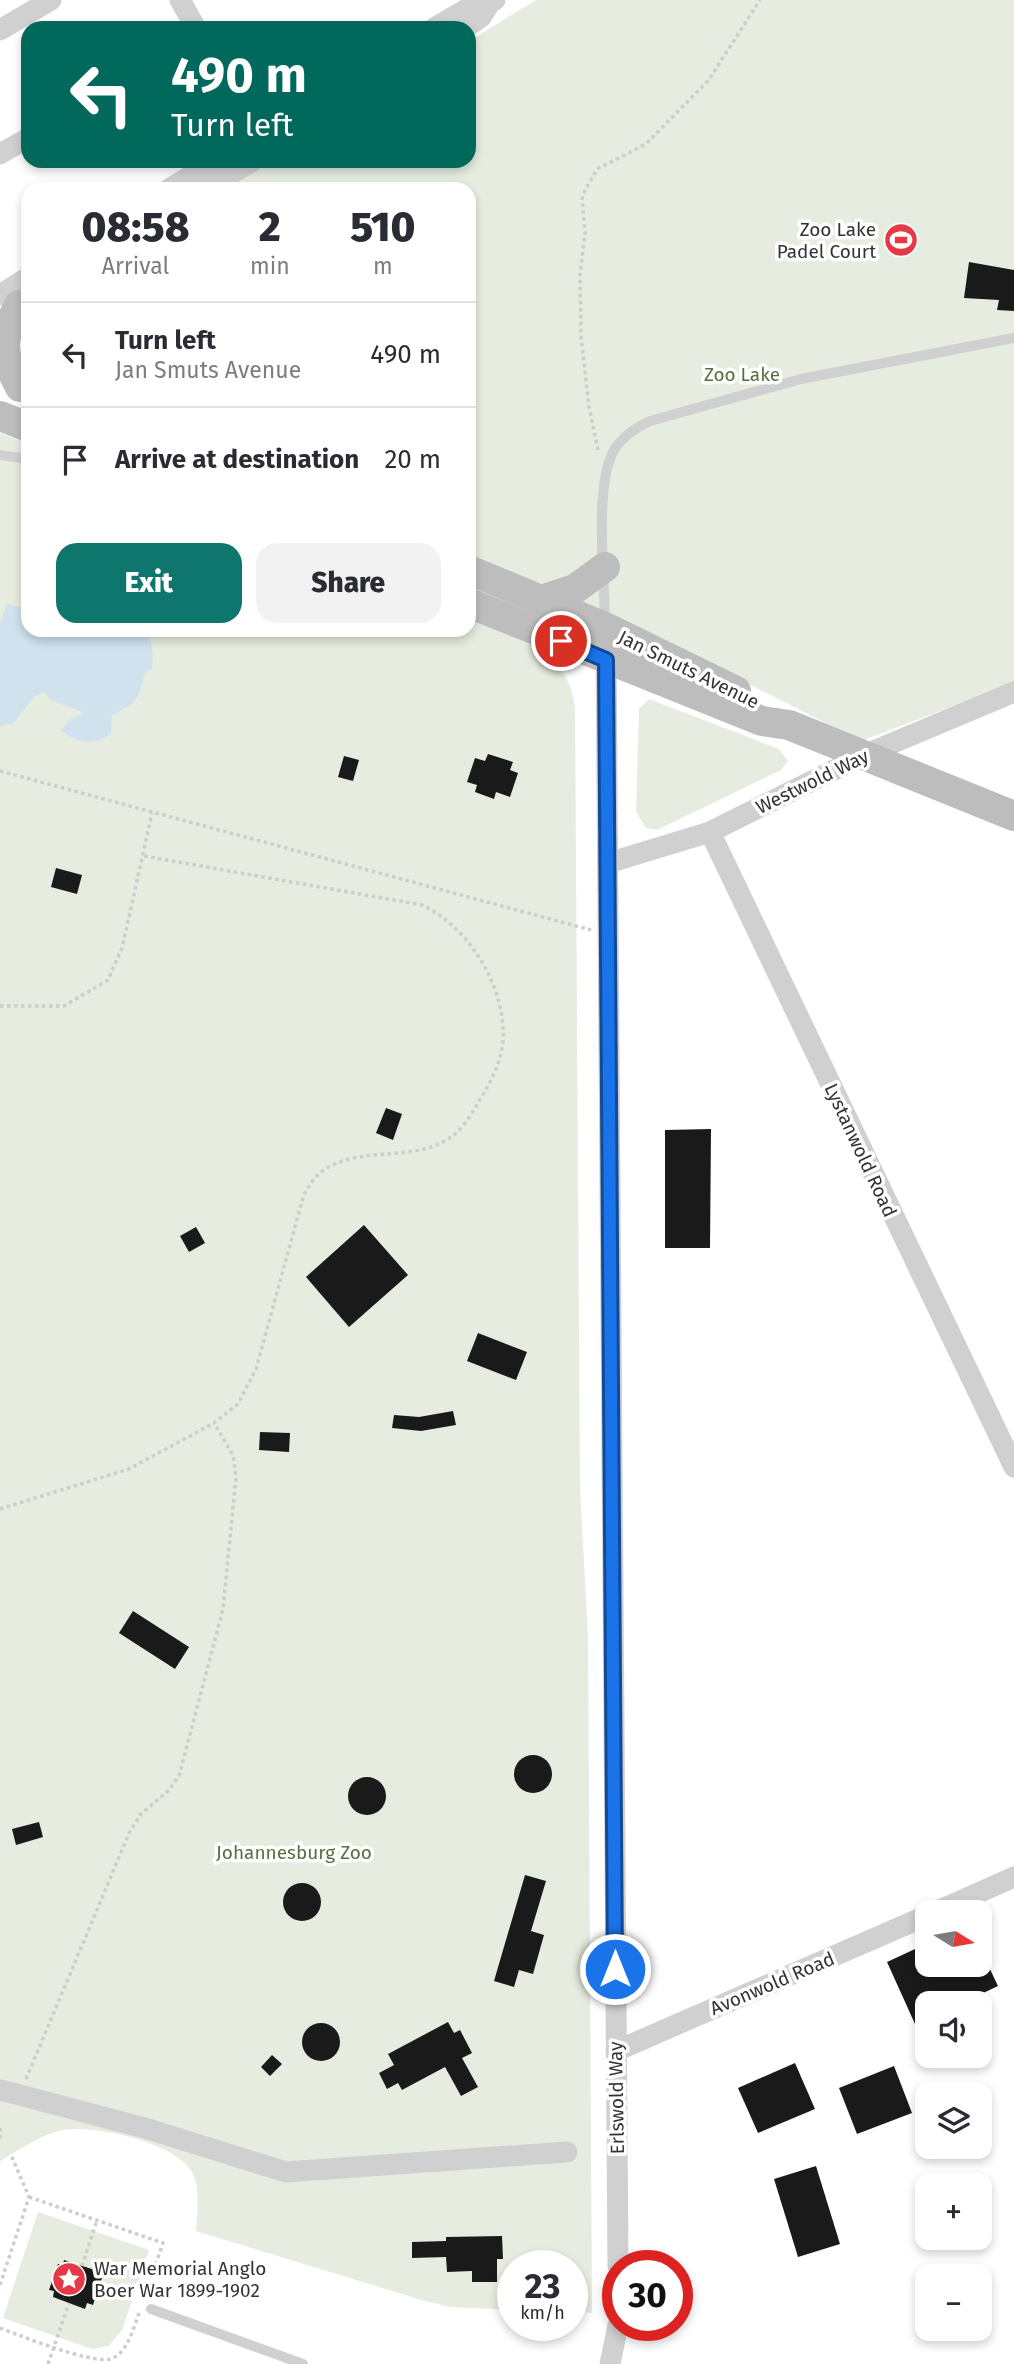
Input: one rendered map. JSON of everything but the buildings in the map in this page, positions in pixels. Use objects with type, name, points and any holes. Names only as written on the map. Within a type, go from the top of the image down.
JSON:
[{"type":"main road","points":[[15,299],[2,329],[0,345],[16,386]]},
{"type":"main road","points":[[0,416],[21,424]]},
{"type":"main road","points":[[541,600],[575,589],[593,579],[605,567]]},
{"type":"main road","name":"Jan Smuts Avenue","points":[[476,573],[605,628],[771,709],[789,725]]},
{"type":"main road","name":"Jan Smuts Avenue","points":[[476,606],[762,721],[789,725],[1014,817]]},
{"type":"street","points":[[0,30],[51,0]]},
{"type":"street","points":[[180,0],[192,21]]},
{"type":"street","points":[[447,21],[475,4],[492,1]]},
{"type":"street","points":[[475,21],[492,1]]},
{"type":"street","points":[[0,154],[21,142]]},
{"type":"street","points":[[180,182],[204,168]]},
{"type":"street","points":[[218,182],[241,168]]},
{"type":"street","name":"Erlswold Way","points":[[605,628],[610,935],[618,2250]]},
{"type":"street","name":"Westwold Way","points":[[608,863],[710,832],[862,756],[1014,692]]},
{"type":"street","name":"Lystanwold Road","points":[[710,832],[1014,1467]]},
{"type":"street","points":[[962,1900],[1014,1877]]},
{"type":"street","name":"Avonwold Road","points":[[616,2051],[915,1921]]},
{"type":"street","points":[[10,2093],[145,2128],[286,2172],[567,2152]]},
{"type":"street","points":[[610,2364],[615,2341]]},
{"type":"lane","points":[[605,628],[604,475],[620,441],[650,421],[828,373],[1014,338]]},
{"type":"lane","points":[[0,455],[21,458]]},
{"type":"lane","points":[[151,2309],[303,2364]]},
{"type":"path","points":[[604,475],[589,407],[581,337],[580,275],[585,234],[582,196],[597,169],[646,144],[695,95],[760,0]]},
{"type":"path","points":[[0,771],[610,935]]},
{"type":"path","points":[[0,1006],[64,1006],[108,980],[119,957],[152,813]]},
{"type":"path","points":[[0,1510],[129,1469],[214,1423],[238,1404],[256,1369],[304,1194],[319,1173],[348,1159],[436,1146],[456,1133],[491,1081],[499,1063],[503,1039],[500,1004],[486,971],[463,934],[440,914],[422,905],[144,856]]},
{"type":"path","points":[[10,2093],[126,1841],[141,1814],[168,1791],[179,1776],[223,1609],[236,1477],[233,1455],[214,1423]]},
{"type":"path","points":[[0,2128],[0,2142]]},
{"type":"path","points":[[0,2285],[29,2197],[11,2155]]},
{"type":"path","points":[[0,2328],[94,2362],[111,2359],[128,2344],[163,2243],[29,2197]]},
{"type":"path","points":[[82,2266],[97,2220]]},
{"type":"path","points":[[48,2364],[69,2303]]},
{"type":"green space","name":"Zoo Lake","points":[[536,0],[1014,0],[1014,683],[861,741],[624,621],[476,562],[476,182],[239,182],[262,168],[476,168],[476,37]]},
{"type":"green space","name":"Johannesburg Zoo","points":[[0,433],[21,441],[21,637],[476,637],[476,622],[522,640],[552,660],[564,674],[571,690],[575,710],[580,1490],[588,1637],[592,2313],[588,2313],[588,2250],[497,2250],[497,2309],[451,2307],[196,2231],[197,2193],[192,2172],[170,2152],[153,2144],[113,2133],[77,2129],[55,2132],[0,2161]]},
{"type":"green space","points":[[649,699],[779,749],[788,761],[781,770],[657,830],[646,828],[636,812],[639,709]]},
{"type":"green space","points":[[38,2212],[149,2250],[122,2330],[109,2346],[92,2349],[3,2318]]},
{"type":"water","points":[[7,604],[21,607],[21,637],[150,637],[153,653],[152,669],[145,672],[136,699],[128,707],[112,715],[111,733],[98,740],[86,742],[61,730],[71,719],[85,713],[51,700],[44,692],[33,697],[14,723],[0,726],[0,623]]},
{"type":"place","name":"Zoo Lake Padel Court","points":[[901,240]]},
{"type":"place","name":"War Memorial Anglo Boer War 1899-1902","points":[[69,2279]]},
{"type":"route","points":[[561,641],[606,660],[610,935],[615,1969]]}]
